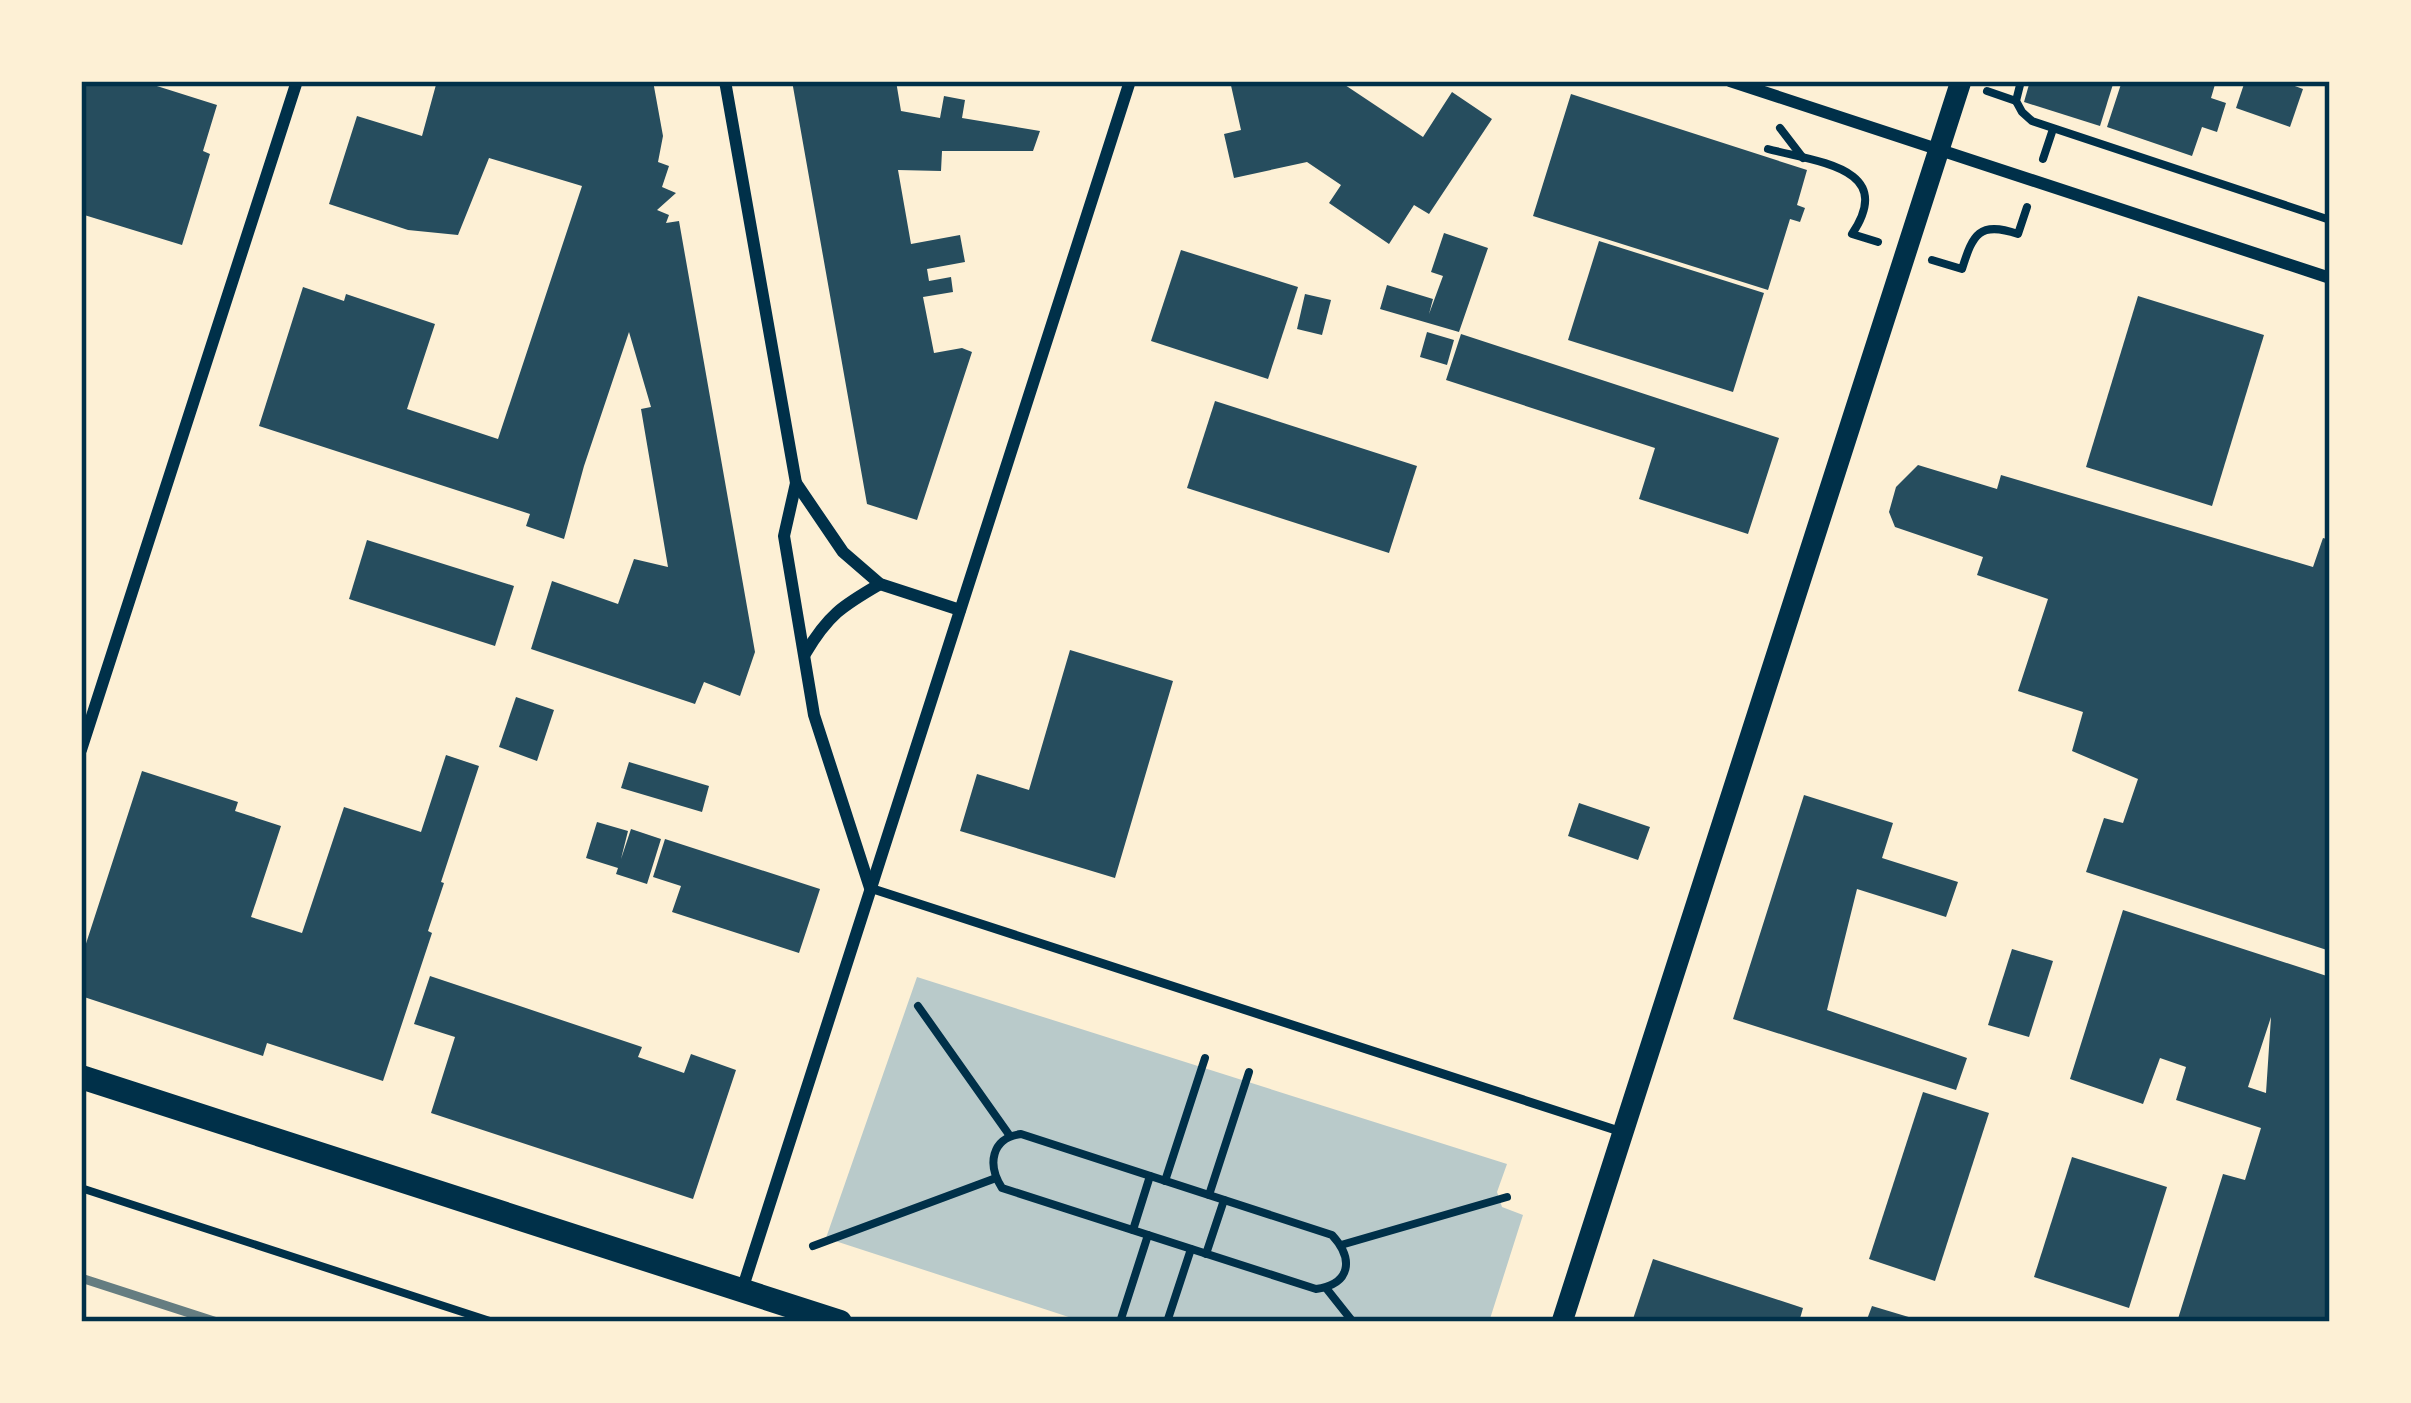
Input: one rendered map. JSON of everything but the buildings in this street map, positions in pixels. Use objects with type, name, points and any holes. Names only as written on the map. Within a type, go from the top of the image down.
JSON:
[{"type":"main road","points":[[81,1077],[840,1322]]},
{"type":"street","points":[[81,750],[297,81]]},
{"type":"street","points":[[725,81],[796,483],[784,536],[814,715],[870,888]]},
{"type":"street","points":[[742,1290],[1130,81]]},
{"type":"street","points":[[1730,81],[2330,278]]},
{"type":"street","points":[[1562,1322],[1961,81]]},
{"type":"street","points":[[796,483],[843,552],[880,584],[960,610]]},
{"type":"street","points":[[804,655],[822,625],[842,606],[880,584]]},
{"type":"lane","points":[[870,888],[1622,1132]]},
{"type":"path","points":[[2021,81],[2016,101],[2032,121],[2330,220]]},
{"type":"path","points":[[1994,94],[2016,101]]},
{"type":"path","points":[[2045,151],[2053,129]]},
{"type":"path","points":[[1784,133],[1803,158]]},
{"type":"path","points":[[1828,166],[1835,145]]},
{"type":"path","points":[[1768,149],[1855,176],[1867,193],[1861,221],[1852,234],[1878,242]]},
{"type":"path","points":[[1935,261],[1962,269],[1981,232],[1999,227],[2018,234],[2028,203]]},
{"type":"path","points":[[918,1006],[1010,1136]]},
{"type":"path","points":[[1165,1181],[1205,1058]]},
{"type":"path","points":[[1209,1195],[1250,1072]]},
{"type":"path","points":[[1021,1134],[1150,1176],[1332,1235],[1348,1262],[1343,1277],[1316,1289],[1002,1188],[991,1162],[998,1143],[1021,1134]]},
{"type":"path","points":[[1133,1230],[1150,1176]]},
{"type":"path","points":[[813,1246],[995,1178]]},
{"type":"path","points":[[81,1188],[493,1322]]},
{"type":"path","points":[[1341,1245],[1507,1196]]},
{"type":"path","points":[[1206,1254],[1224,1200]]},
{"type":"path","points":[[1120,1322],[1148,1235]]},
{"type":"path","points":[[1167,1322],[1191,1249]]},
{"type":"path","points":[[1326,1288],[1354,1322]]},
{"type":"shaded area","points":[[917,977],[1507,1164],[1497,1192],[1502,1207],[1523,1215],[1489,1322],[1084,1322],[826,1238]]},
{"type":"railway","points":[[81,1278],[217,1322]]}]
